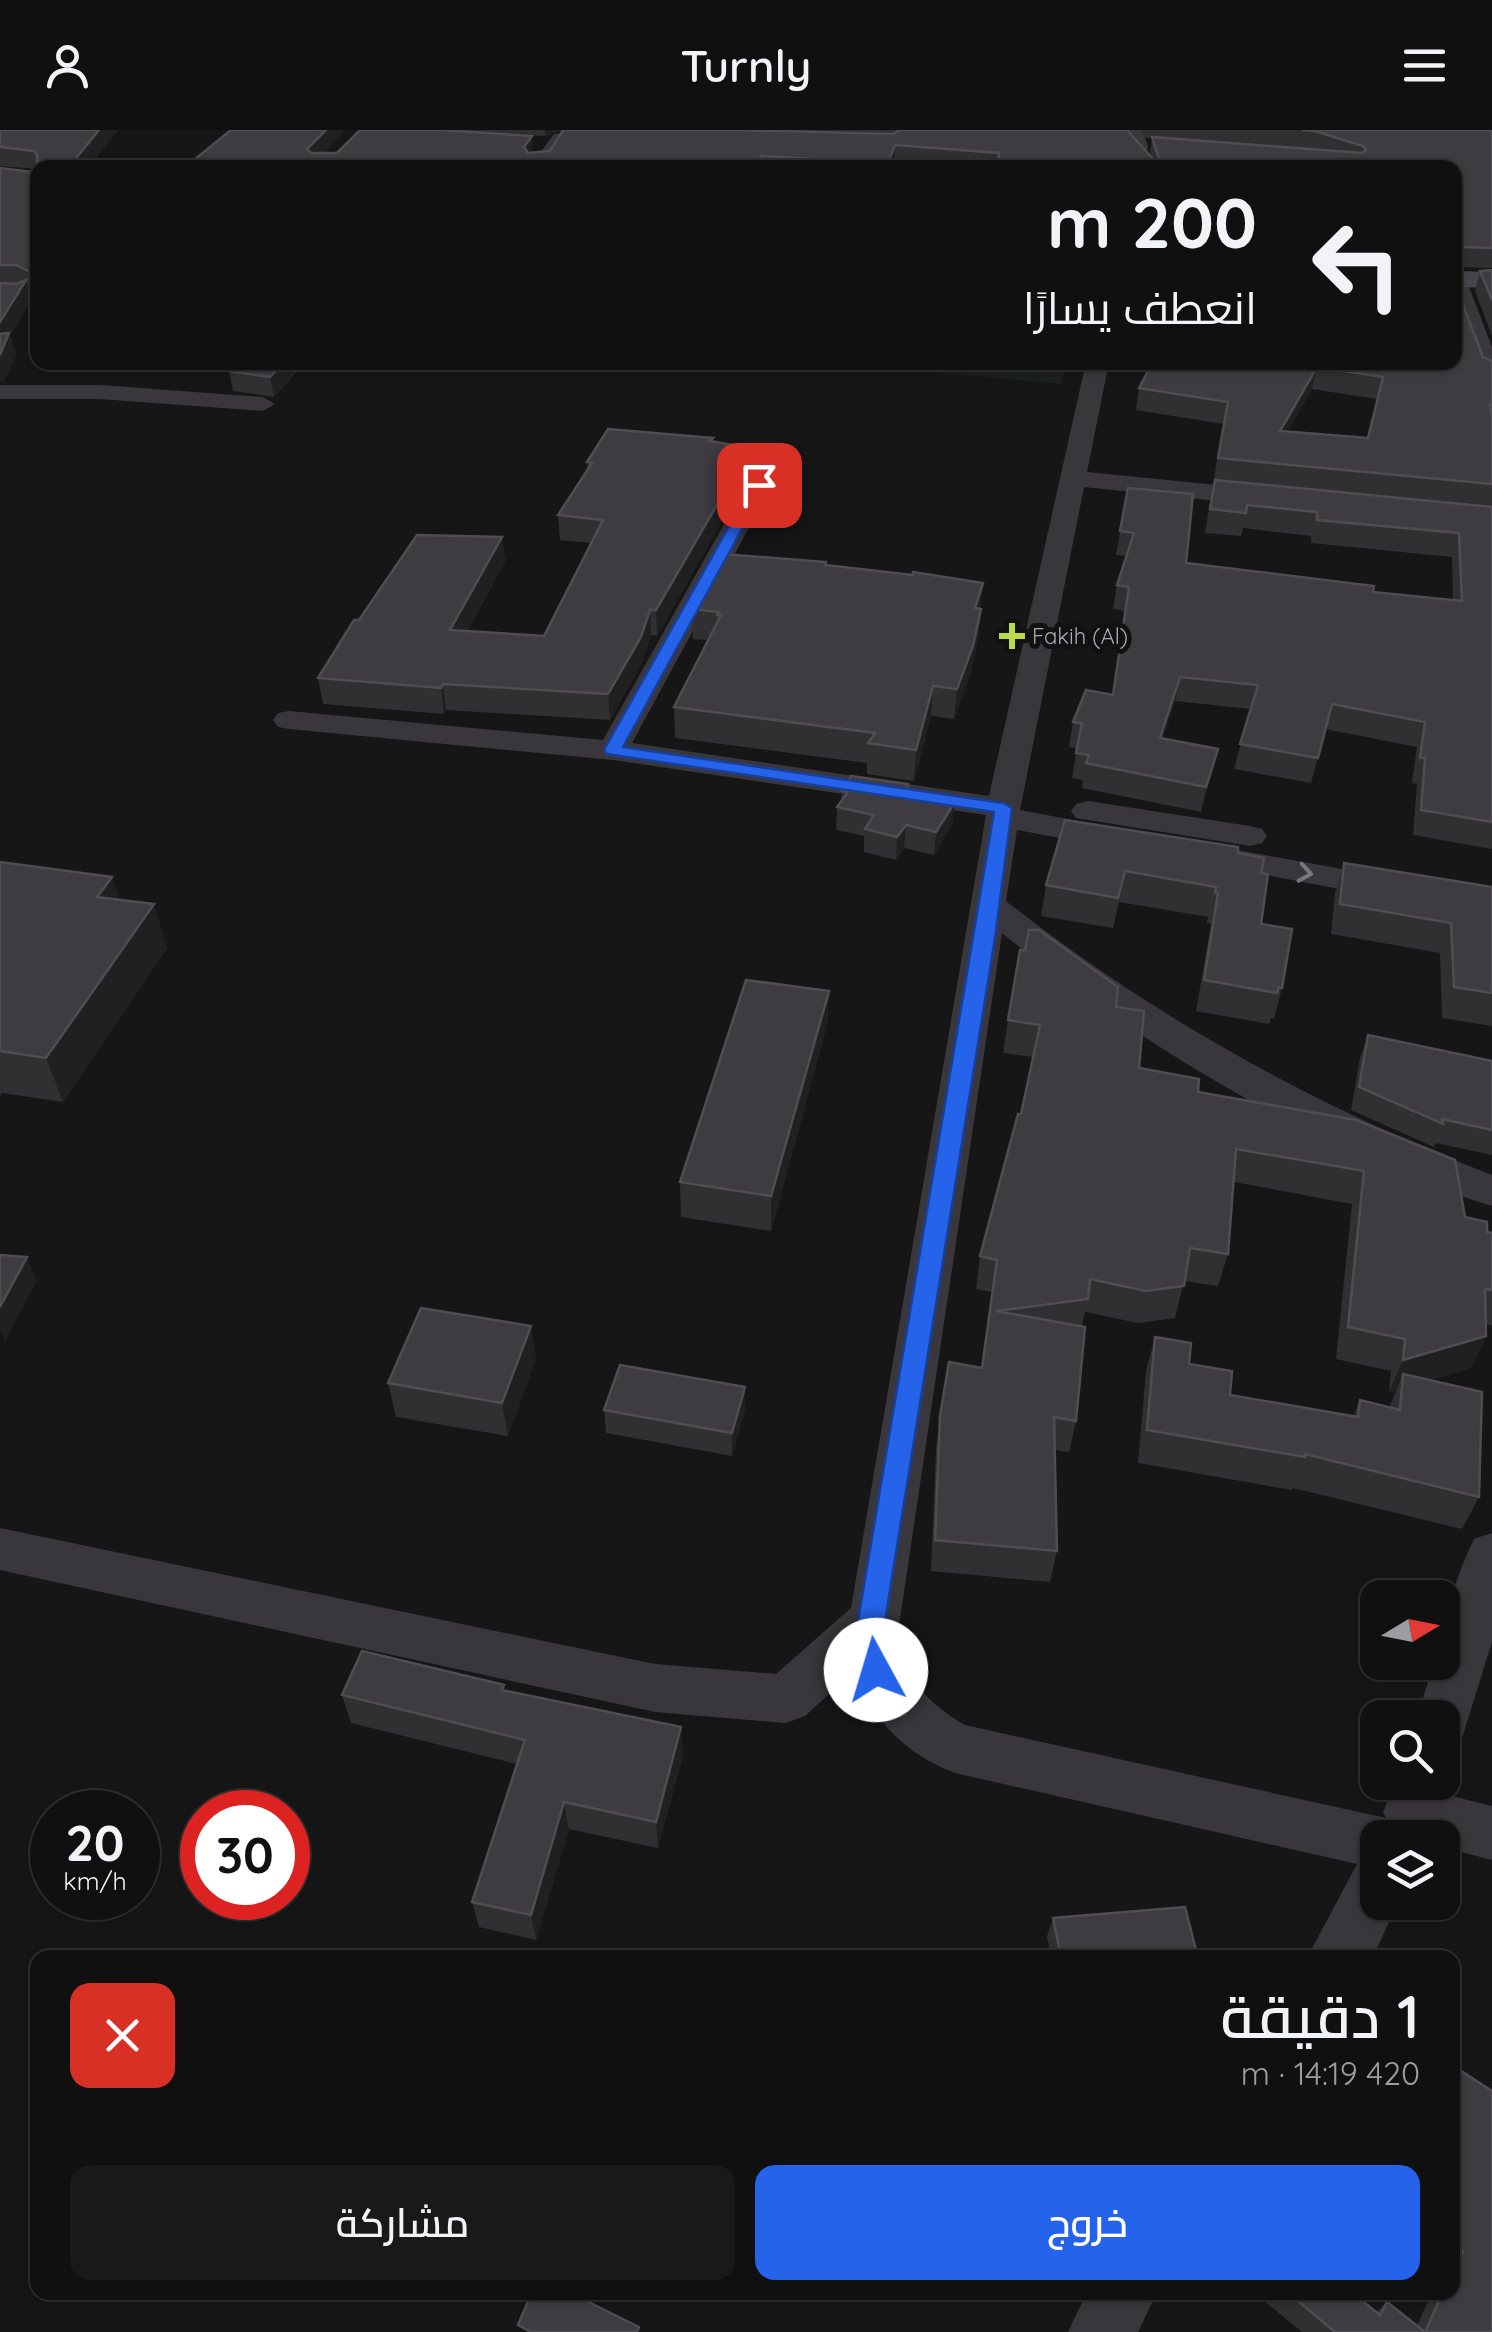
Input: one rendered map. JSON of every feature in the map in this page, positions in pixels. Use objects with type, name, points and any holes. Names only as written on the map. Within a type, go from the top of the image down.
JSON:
[{"type":"street","points":[[539,160],[542,146],[568,136],[638,136]]},
{"type":"street","points":[[1462,279],[1492,280]]},
{"type":"street","points":[[1462,298],[1492,377]]},
{"type":"street","points":[[1096,370],[1003,808],[870,1646],[889,1695],[928,1734],[955,1748],[1492,1833]]},
{"type":"street","points":[[11,398],[263,404]]},
{"type":"street","points":[[1073,478],[1289,500]]},
{"type":"street","points":[[613,750],[759,485]]},
{"type":"street","points":[[289,720],[613,750],[1003,808],[1316,846],[1492,880]]},
{"type":"street","points":[[1003,808],[1492,907]]},
{"type":"street","points":[[990,906],[1082,979],[1196,1052],[1332,1124],[1492,1191]]},
{"type":"street","points":[[0,1549],[654,1688],[786,1700],[872,1621]]},
{"type":"street","points":[[1449,1700],[1492,1554]]},
{"type":"street","points":[[1342,1950],[1360,1920]]},
{"type":"street","points":[[1102,2332],[1120,2300]]},
{"type":"shaded area","points":[[930,370],[1064,370],[1061,384]]},
{"type":"building","points":[[0,130],[99,130],[75,160],[37,160],[34,151],[0,147]]},
{"type":"building","points":[[231,130],[326,130],[307,149],[311,153],[337,153],[360,130],[532,136],[524,147],[528,153],[550,151],[563,130],[893,134],[900,130],[1127,130],[1154,160],[998,160],[999,153],[895,145],[889,160],[761,156],[761,160],[194,160]]},
{"type":"building","points":[[1302,130],[1492,130],[1492,248],[1462,247],[1462,160],[1159,160],[1152,137],[1362,153],[1366,150]]},
{"type":"building","points":[[0,168],[30,172],[30,272],[16,265],[0,265]]},
{"type":"building","points":[[1492,270],[1492,300],[1480,271]]},
{"type":"building","points":[[26,280],[0,322],[0,283]]},
{"type":"building","points":[[1462,302],[1483,357],[1492,361],[1492,484],[1218,458],[1228,402],[1139,388],[1149,370],[1315,370],[1280,431],[1368,438],[1383,377],[1337,370],[1462,370]]},
{"type":"building","points":[[9,333],[0,355],[0,334]]},
{"type":"building","points":[[230,370],[277,370],[270,377]]},
{"type":"building","points":[[608,429],[713,438],[710,441],[750,448],[656,610],[650,610],[641,637],[608,694],[443,684],[441,688],[318,678],[354,620],[359,620],[417,535],[502,537],[450,630],[544,636],[603,520],[558,515],[592,463],[587,462]]},
{"type":"building","points":[[1215,480],[1492,507],[1492,822],[1421,810],[1425,758],[1420,758],[1425,722],[1332,704],[1318,758],[1240,744],[1258,685],[1180,677],[1160,738],[1218,749],[1206,787],[1086,763],[1089,755],[1076,753],[1082,723],[1073,722],[1086,690],[1113,695],[1129,587],[1117,585],[1134,533],[1120,531],[1128,488],[1193,494],[1186,563],[1374,586],[1373,592],[1462,601],[1459,533],[1317,520],[1317,512],[1247,505],[1246,513],[1210,509]]},
{"type":"building","points":[[722,554],[826,562],[825,565],[913,572],[983,583],[975,608],[981,609],[973,646],[957,689],[933,686],[916,750],[868,743],[875,733],[674,707],[721,615],[692,609]]},
{"type":"building","points":[[851,776],[908,784],[907,790],[955,802],[936,832],[906,825],[897,837],[865,829],[874,815],[837,807],[848,792],[842,791]]},
{"type":"building","points":[[1065,820],[1238,847],[1238,853],[1264,858],[1261,873],[1268,874],[1261,924],[1292,929],[1282,988],[1277,993],[1204,980],[1216,887],[1125,871],[1118,898],[1046,885]]},
{"type":"building","points":[[0,862],[112,877],[97,897],[154,904],[46,1058],[0,1051]]},
{"type":"building","points":[[1344,863],[1492,887],[1492,993],[1454,987],[1451,923],[1340,904]]},
{"type":"building","points":[[1029,930],[1039,930],[1118,987],[1116,1007],[1144,1011],[1139,1068],[1199,1079],[1198,1092],[1356,1120],[1455,1160],[1465,1217],[1487,1222],[1487,1232],[1492,1233],[1492,1290],[1485,1289],[1486,1336],[1403,1360],[1405,1339],[1348,1327],[1364,1171],[1236,1149],[1228,1254],[1190,1248],[1184,1286],[1146,1291],[1090,1279],[1088,1299],[996,1311],[1085,1327],[1076,1421],[1054,1417],[1057,1551],[935,1540],[940,1416],[949,1362],[982,1368],[997,1260],[980,1256],[1021,1114],[1040,1025],[1008,1020],[1020,950],[1025,950]]},
{"type":"building","points":[[746,980],[829,991],[771,1196],[680,1182]]},
{"type":"building","points":[[1368,1035],[1492,1061],[1492,1130],[1442,1119],[1443,1124],[1359,1087]]},
{"type":"building","points":[[0,1255],[27,1257],[0,1307]]},
{"type":"building","points":[[421,1308],[531,1326],[502,1403],[388,1383]]},
{"type":"building","points":[[1155,1337],[1191,1343],[1189,1364],[1232,1371],[1230,1395],[1358,1417],[1360,1400],[1400,1410],[1403,1374],[1482,1392],[1479,1497],[1305,1454],[1147,1430]]},
{"type":"building","points":[[620,1365],[745,1387],[732,1433],[604,1410]]},
{"type":"building","points":[[362,1651],[504,1685],[502,1690],[681,1727],[656,1822],[564,1802],[531,1915],[472,1902],[525,1740],[342,1695]]},
{"type":"building","points":[[1185,1907],[1196,1950],[1059,1950],[1053,1918]]},
{"type":"building","points":[[1460,2070],[1492,2091],[1492,2332],[1425,2332],[1439,2300],[1460,2300]]},
{"type":"building","points":[[529,2300],[584,2300],[639,2327],[637,2332],[531,2332],[518,2325]]},
{"type":"building","points":[[1297,2300],[1361,2300],[1380,2315],[1387,2302],[1425,2332],[1335,2332]]},
{"type":"place","name":"Fakih (Al)","points":[[1012,636]]},
{"type":"route","points":[[759,485],[613,750],[1003,808],[872,1621],[870,1646],[876,1670]]}]
